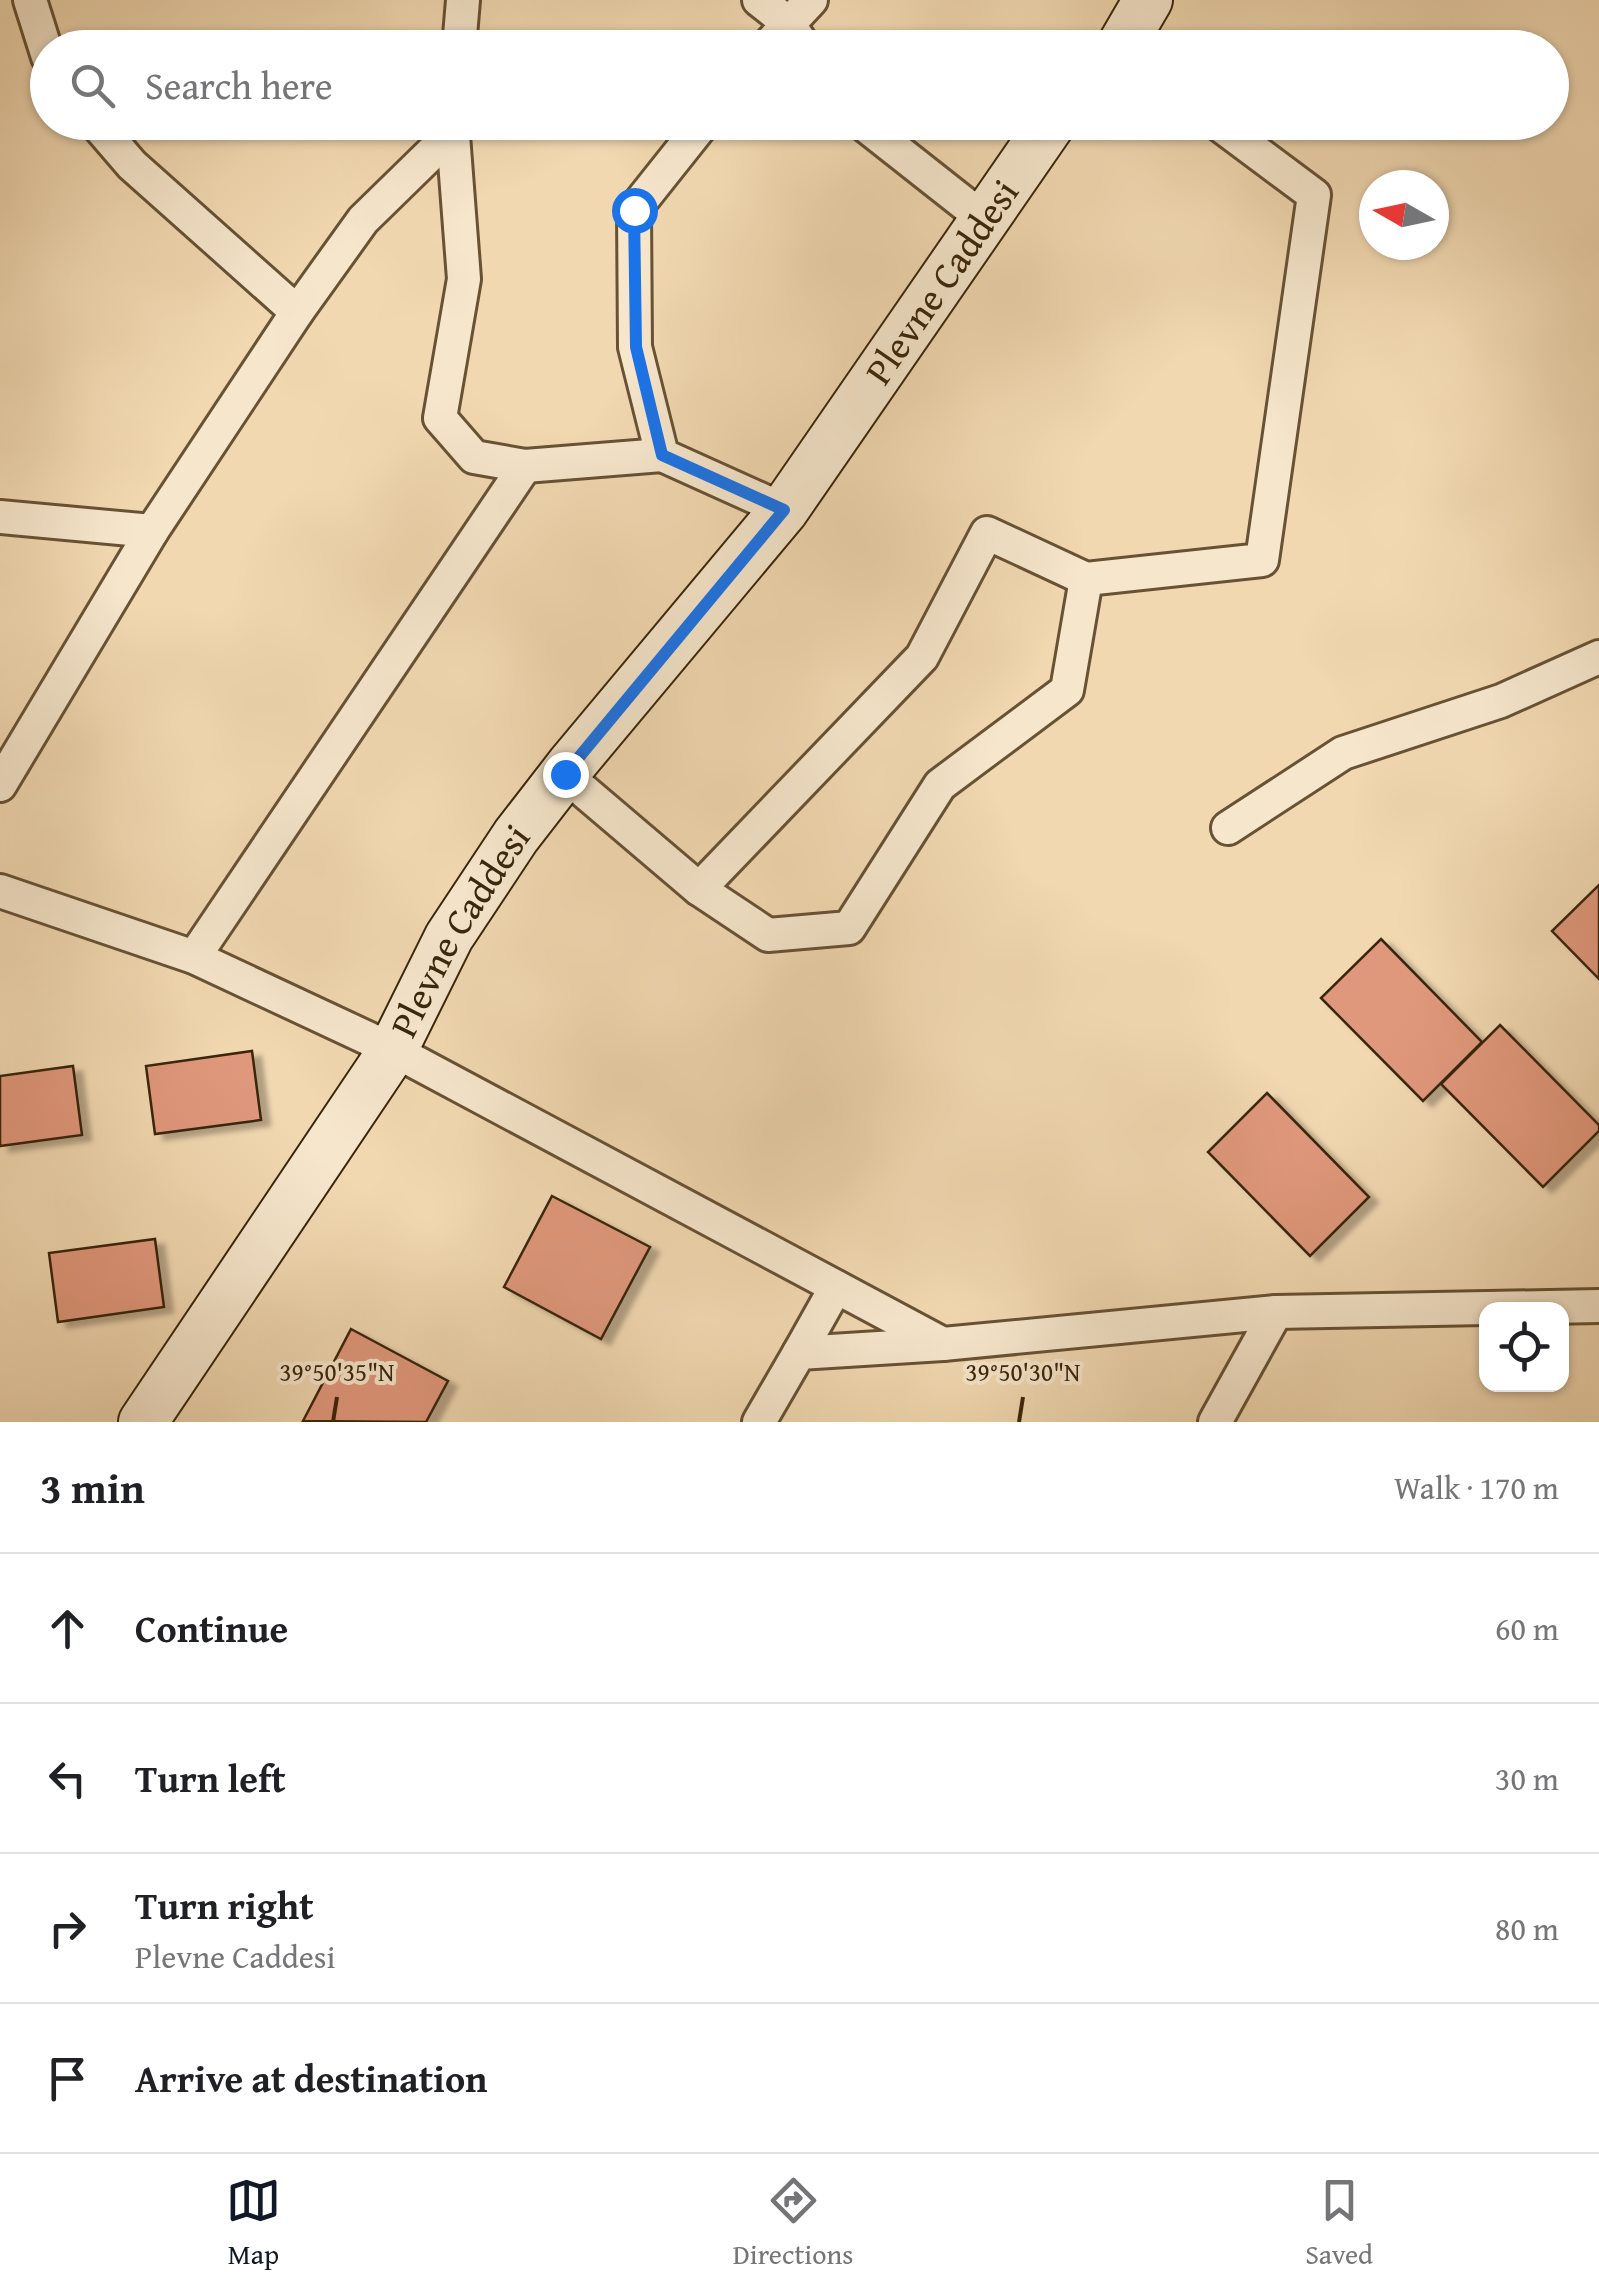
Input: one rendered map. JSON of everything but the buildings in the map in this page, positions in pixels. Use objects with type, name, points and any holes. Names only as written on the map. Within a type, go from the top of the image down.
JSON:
[{"type":"street","points":[[30,0],[39,30]]},
{"type":"street","points":[[460,30],[463,0]]},
{"type":"street","points":[[759,0],[801,23]]},
{"type":"street","points":[[1130,30],[1148,0]]},
{"type":"street","points":[[110,140],[132,166],[296,312]]},
{"type":"street","points":[[0,785],[152,531],[296,312],[362,220],[440,140]]},
{"type":"street","points":[[453,140],[464,280],[440,418],[474,457],[525,466],[662,455],[784,510]]},
{"type":"street","points":[[662,455],[636,347],[634,210],[690,140]]},
{"type":"street","points":[[884,140],[984,220]]},
{"type":"street","name":"Plevne Caddesi","points":[[144,1422],[393,1050],[431,968],[516,836],[784,510],[1040,140]]},
{"type":"street","points":[[699,889],[922,658],[988,533],[1086,579],[1262,560],[1314,195],[1240,140]]},
{"type":"street","points":[[194,957],[525,466]]},
{"type":"street","points":[[0,516],[152,531]]},
{"type":"street","points":[[565,774],[699,889],[768,935],[849,928],[940,785],[1067,690],[1086,579]]},
{"type":"street","points":[[1228,828],[1343,752],[1501,701],[1599,657]]},
{"type":"street","points":[[0,891],[194,957],[393,1050],[944,1344]]},
{"type":"street","points":[[759,1422],[836,1286]]},
{"type":"street","points":[[799,1353],[944,1344],[1276,1312],[1599,1306]]},
{"type":"street","points":[[1216,1422],[1276,1312]]},
{"type":"route","points":[[565,774],[784,510],[662,455],[636,347],[634,210]]}]
